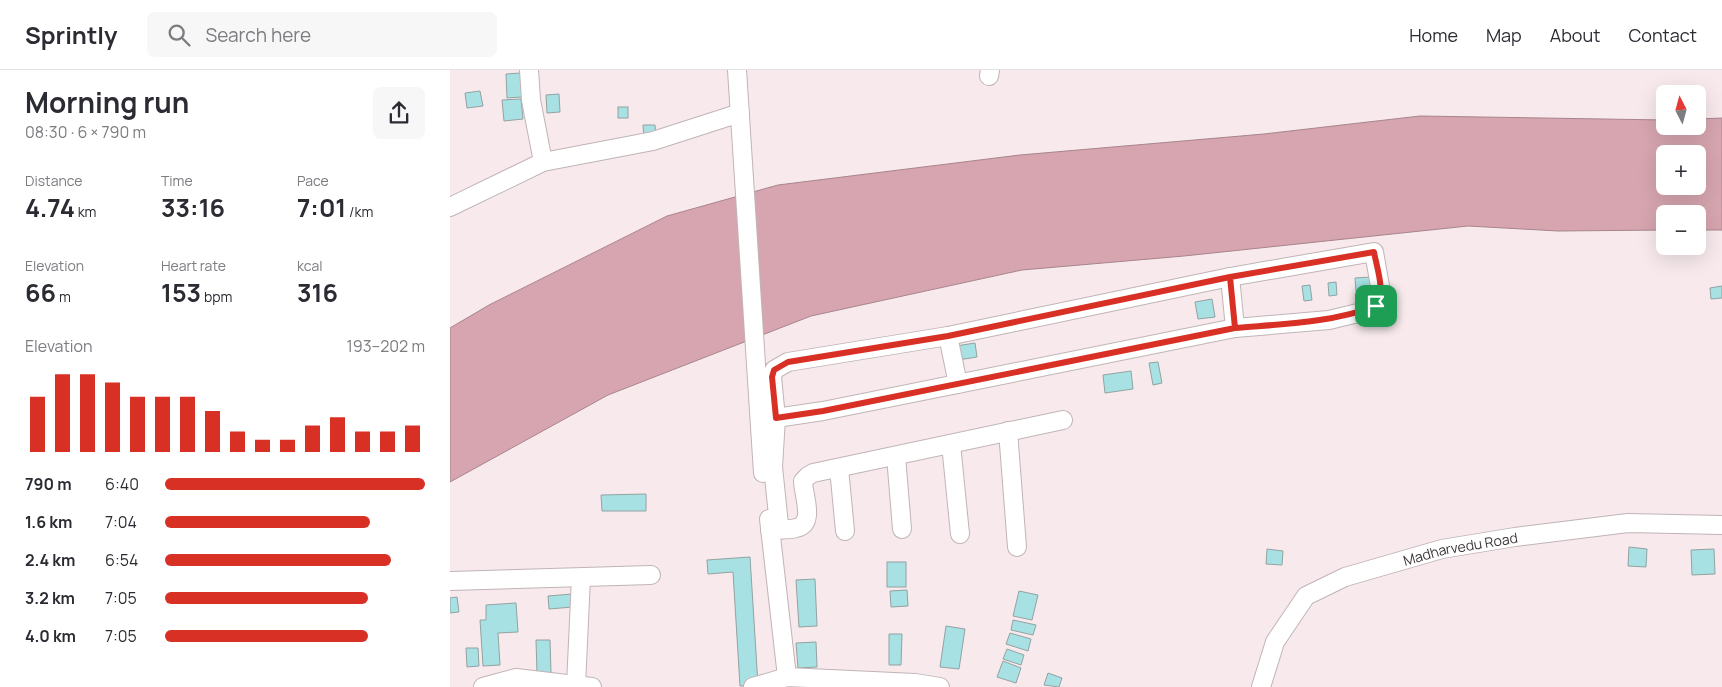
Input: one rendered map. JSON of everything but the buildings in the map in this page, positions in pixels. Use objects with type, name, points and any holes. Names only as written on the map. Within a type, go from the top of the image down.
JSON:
[{"type":"street","points":[[529,70],[531,100],[542,162]]},
{"type":"street","points":[[737,70],[764,475],[773,530],[787,678]]},
{"type":"street","points":[[450,207],[542,162],[654,141],[740,113]]},
{"type":"street","points":[[773,530],[779,525],[773,468],[776,418],[772,377],[774,370],[788,362],[948,336],[1230,277],[1374,252],[1381,292],[1380,300],[1376,306],[1362,312],[1329,320],[1235,328],[823,411],[776,418]]},
{"type":"street","points":[[1230,277],[1235,328]]},
{"type":"street","points":[[948,336],[958,384]]},
{"type":"street","points":[[773,530],[797,528],[805,523],[808,517],[803,486],[804,479],[813,473],[1063,420]]},
{"type":"street","points":[[1008,432],[1017,547]]},
{"type":"street","points":[[951,444],[960,534]]},
{"type":"street","points":[[896,456],[902,530]]},
{"type":"street","points":[[839,468],[845,531]]},
{"type":"street","name":"Madharvedu Road","points":[[1262,687],[1275,642],[1306,596],[1345,577],[1442,549],[1515,537],[1628,523],[1722,525]]},
{"type":"street","points":[[450,581],[651,575]]},
{"type":"street","points":[[483,687],[516,678],[584,686],[581,578]]},
{"type":"street","points":[[753,687],[787,678],[915,683],[940,687]]},
{"type":"shaded area","points":[[1420,116],[1656,120],[1656,135],[1706,135],[1706,119],[1722,118],[1722,230],[1706,230],[1706,205],[1656,205],[1656,230],[1558,231],[1468,226],[1184,256],[1022,270],[811,316],[608,395],[450,482],[450,328],[489,305],[667,216],[778,185],[1020,155],[1264,134]]},
{"type":"route","points":[[1376,306],[1362,312],[1329,320],[1235,328],[1230,277],[948,336],[788,362],[774,370],[772,377],[776,418],[823,411],[1235,328],[1230,277],[1374,252],[1381,292],[1380,300],[1376,306]]}]
